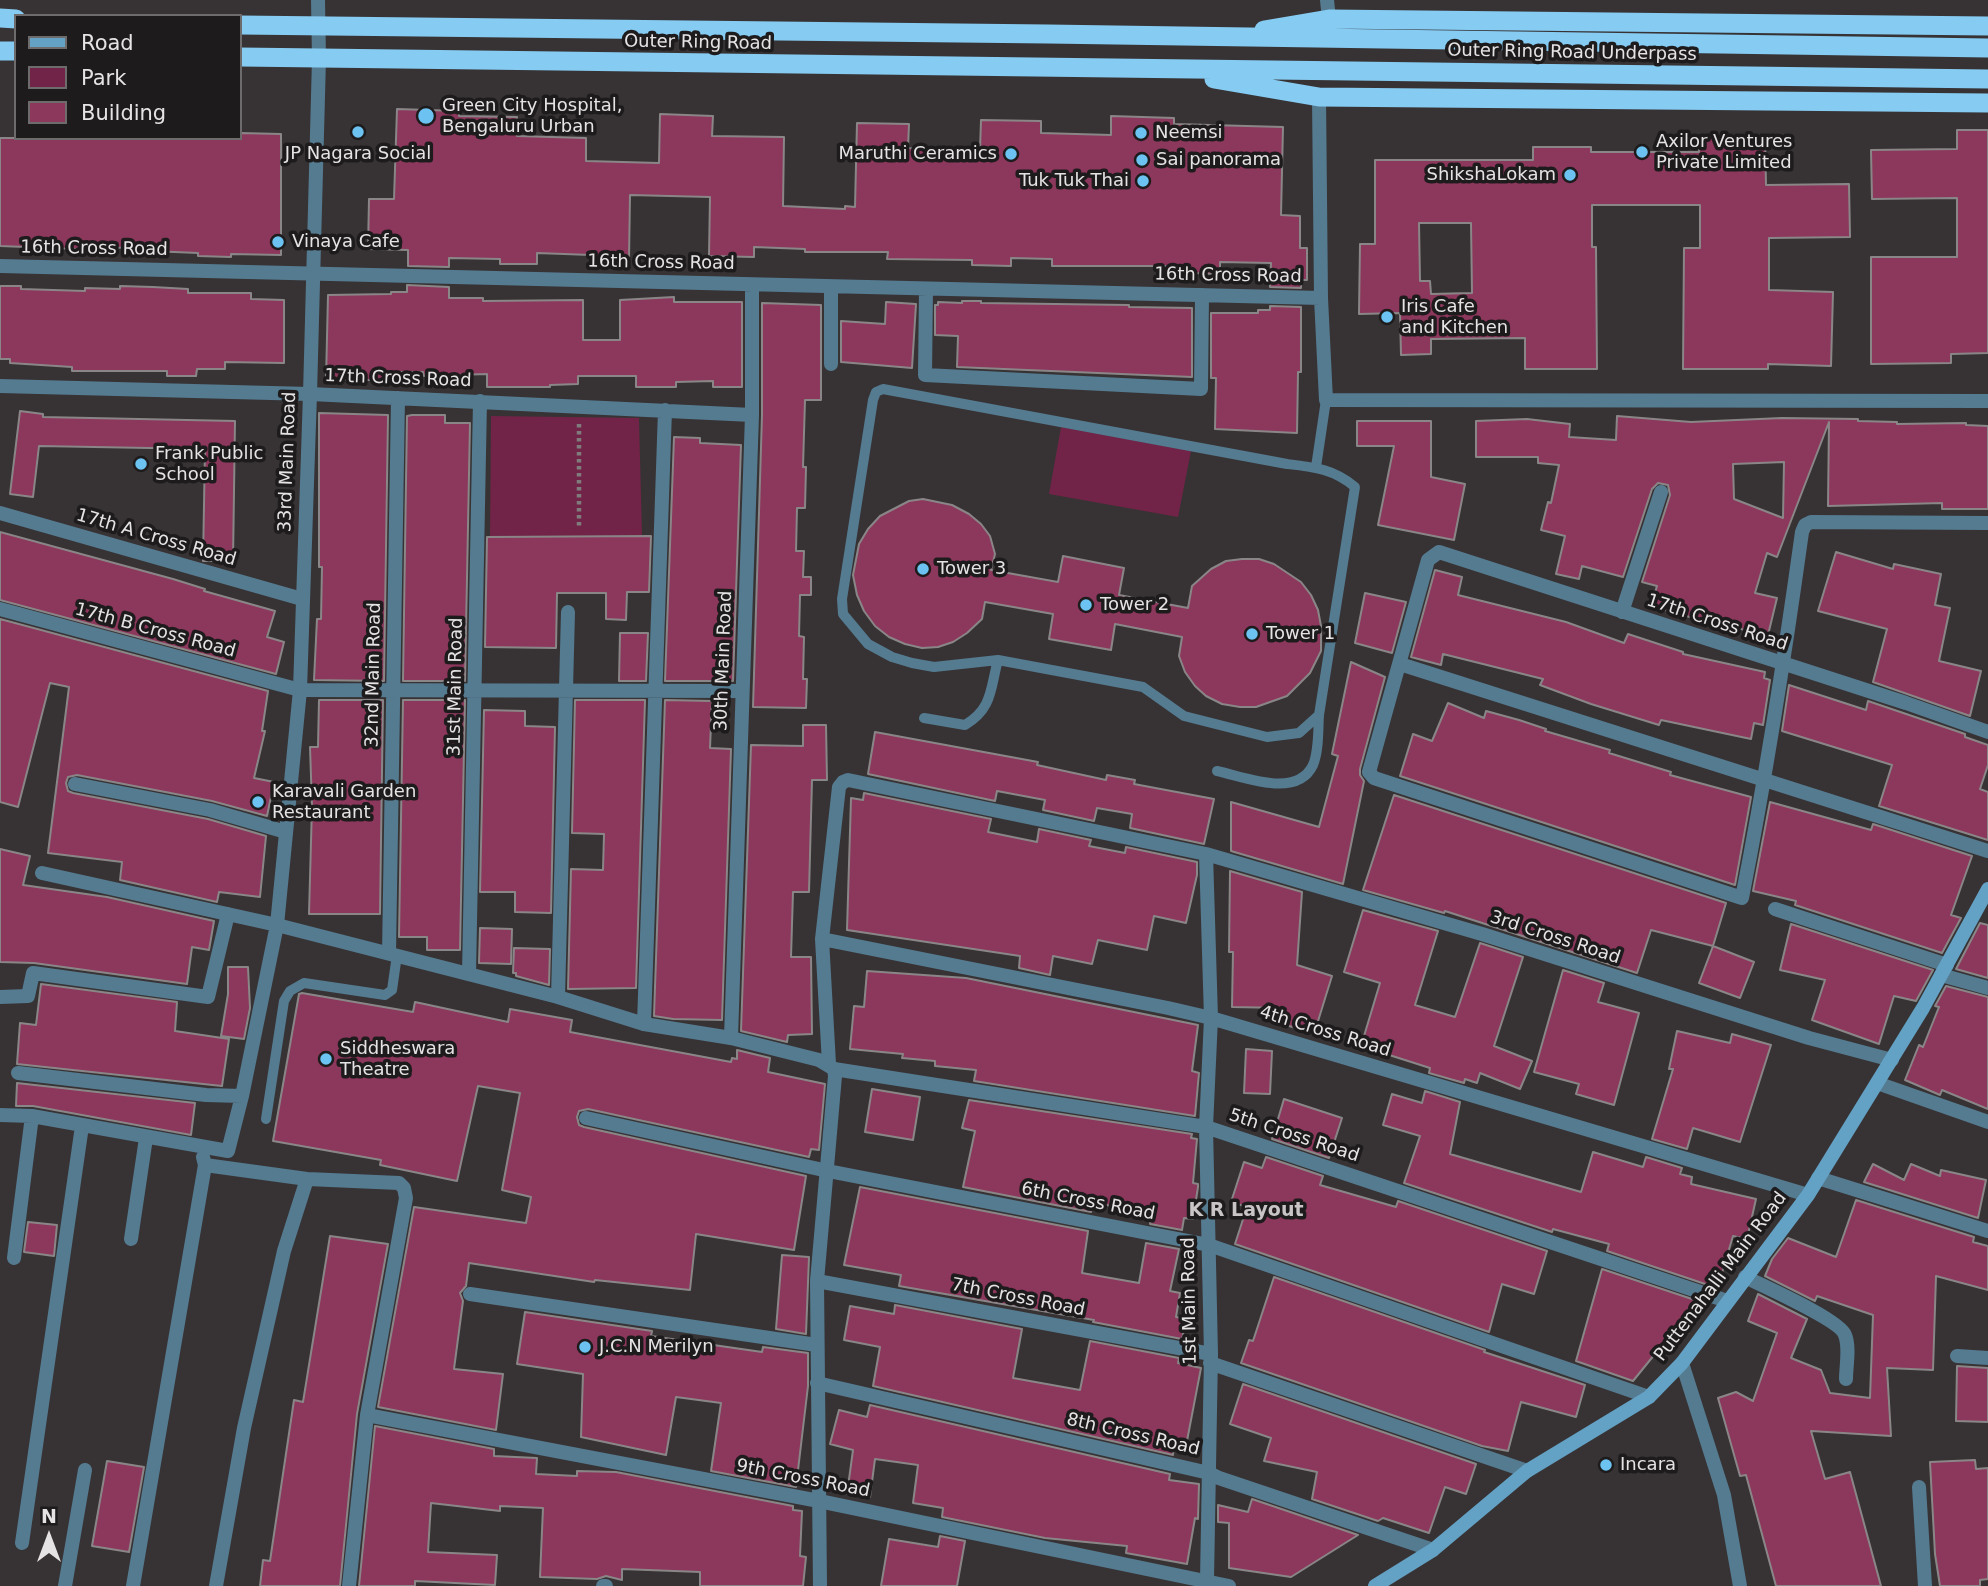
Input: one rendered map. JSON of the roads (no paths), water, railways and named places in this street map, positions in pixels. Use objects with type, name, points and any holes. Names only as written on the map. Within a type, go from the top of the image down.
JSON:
[{"type":"highway","points":[[1215,38],[1328,10],[1988,26]]},
{"type":"highway","name":"Outer Ring Road","points":[[242,26],[1215,38]]},
{"type":"highway","name":"Outer Ring Road Underpass","points":[[1215,38],[1988,48]]},
{"type":"highway","name":"Outer Ring Road","points":[[242,57],[1155,69]]},
{"type":"highway","points":[[1155,69],[1319,97],[1988,103]]},
{"type":"highway","name":"Outer Ring Road Underpass","points":[[1155,69],[1988,79]]},
{"type":"main road","name":"Puttenahalli Main Road","points":[[1376,1586],[1433,1550],[1527,1471],[1649,1397],[1682,1363],[1808,1195],[1892,1060],[1988,889]]},
{"type":"street","name":"33rd Main Road","points":[[201,1145],[228,1151],[277,925],[300,690],[319,59],[318,0]]},
{"type":"street","points":[[1319,97],[1321,298],[1326,400],[1988,401]]},
{"type":"street","name":"16th Cross Road","points":[[0,266],[1321,298]]},
{"type":"street","name":"30th Main Road","points":[[731,1038],[752,415],[752,285]]},
{"type":"street","points":[[831,287],[831,363]]},
{"type":"street","points":[[926,289],[925,375],[1200,389],[1202,295]]},
{"type":"street","name":"17th Cross Road","points":[[0,386],[310,394],[752,415]]},
{"type":"street","name":"32nd Main Road","points":[[393,954],[393,689],[398,398]]},
{"type":"street","name":"31st Main Road","points":[[469,974],[480,401]]},
{"type":"street","points":[[644,1024],[665,410]]},
{"type":"street","points":[[1622,612],[1661,492]]},
{"type":"street","name":"17th A Cross Road","points":[[0,513],[302,599]]},
{"type":"street","points":[[1988,523],[1811,522],[1805,525],[1765,780],[1742,898],[1374,778],[1369,772],[1400,664],[1765,780],[1988,851]]},
{"type":"street","name":"17th Cross Road","points":[[1400,664],[1428,560],[1439,552],[1988,732]]},
{"type":"street","name":"17th B Cross Road","points":[[0,609],[300,690],[742,691]]},
{"type":"street","points":[[558,997],[568,612]]},
{"type":"street","name":"3rd Cross Road","points":[[820,1586],[817,1280],[835,1076],[831,1066],[822,939],[839,787],[843,782],[848,780],[1206,854],[1482,934],[1809,1038],[1892,1060]]},
{"type":"street","points":[[75,784],[209,810],[286,832]]},
{"type":"street","name":"1st Main Road","points":[[1206,854],[1211,1018],[1206,1127],[1210,1359],[1207,1580]]},
{"type":"street","name":"5th Cross Road","points":[[42,873],[277,925],[558,997],[644,1024],[731,1038],[831,1066],[1206,1127],[1727,1301]]},
{"type":"street","points":[[1775,909],[1988,988]]},
{"type":"street","points":[[0,996],[28,996],[33,973],[208,997],[228,914]]},
{"type":"street","name":"4th Cross Road","points":[[822,939],[1168,1007],[1211,1018],[1808,1195]]},
{"type":"street","points":[[18,1073],[206,1095],[242,1096]]},
{"type":"street","points":[[1877,1083],[1988,1122]]},
{"type":"street","points":[[0,1115],[32,1116],[146,1138],[201,1145],[205,1165],[133,1586]]},
{"type":"street","points":[[13,1258],[32,1116]]},
{"type":"street","name":"6th Cross Road","points":[[586,1118],[828,1171],[1209,1245],[1649,1397]]},
{"type":"street","points":[[22,1543],[82,1126]]},
{"type":"street","points":[[131,1239],[146,1138]]},
{"type":"street","points":[[205,1165],[307,1179],[399,1183],[404,1188],[406,1198],[367,1415],[349,1586]]},
{"type":"street","points":[[1818,1178],[1988,1231]]},
{"type":"street","points":[[216,1586],[247,1414],[284,1251],[307,1179]]},
{"type":"street","points":[[1745,1278],[1841,1328],[1846,1336],[1846,1379]]},
{"type":"street","name":"7th Cross Road","points":[[817,1280],[1210,1359],[1527,1471]]},
{"type":"street","points":[[470,1294],[817,1345]]},
{"type":"street","points":[[1957,1356],[1988,1358]]},
{"type":"street","points":[[1682,1363],[1724,1495],[1740,1586]]},
{"type":"street","name":"8th Cross Road","points":[[817,1383],[1209,1472],[1219,1478],[1433,1550]]},
{"type":"street","name":"9th Cross Road","points":[[367,1415],[819,1501],[1229,1586]]},
{"type":"street","points":[[65,1586],[85,1470]]},
{"type":"street","points":[[1919,1487],[1925,1586]]},
{"type":"lane","points":[[1217,771],[1285,786],[1304,778],[1314,764],[1319,715],[1355,487],[1342,475],[1316,467],[1287,464],[883,388],[876,392],[842,599],[843,614],[868,644],[892,657],[934,667],[998,660],[1143,687],[1184,716],[1267,737],[1299,733],[1319,715]]},
{"type":"lane","points":[[1316,467],[1326,400]]},
{"type":"lane","points":[[924,718],[965,725],[978,717],[987,705],[998,660]]},
{"type":"lane","points":[[266,1119],[284,1001],[290,991],[304,983],[385,995],[392,990],[393,954]]},
{"type":"place","name":"Green City Hospital, Bengaluru Urban","points":[[426,116]]},
{"type":"place","name":"JP Nagara Social","points":[[358,132]]},
{"type":"place","name":"Neemsi","points":[[1141,133]]},
{"type":"place","name":"Axilor Ventures Private Limited","points":[[1642,152]]},
{"type":"place","name":"Maruthi Ceramics","points":[[1011,154]]},
{"type":"place","name":"Sai panorama","points":[[1142,160]]},
{"type":"place","name":"ShikshaLokam","points":[[1570,175]]},
{"type":"place","name":"Tuk Tuk Thai","points":[[1143,181]]},
{"type":"place","name":"Vinaya Cafe","points":[[278,242]]},
{"type":"place","name":"Iris Cafe and Kitchen","points":[[1387,317]]},
{"type":"place","name":"Frank Public School","points":[[141,464]]},
{"type":"place","name":"Tower 3","points":[[923,569]]},
{"type":"place","name":"Tower 2","points":[[1086,605]]},
{"type":"place","name":"Tower 1","points":[[1252,634]]},
{"type":"place","name":"Karavali Garden Restaurant","points":[[258,802]]},
{"type":"place","name":"Siddheswara Theatre","points":[[326,1059]]},
{"type":"place","name":"J.C.N Merilyn","points":[[585,1347]]},
{"type":"place","name":"Incara","points":[[1606,1465]]},
{"type":"district","name":"K R Layout","points":[[1246,1211]]}]
